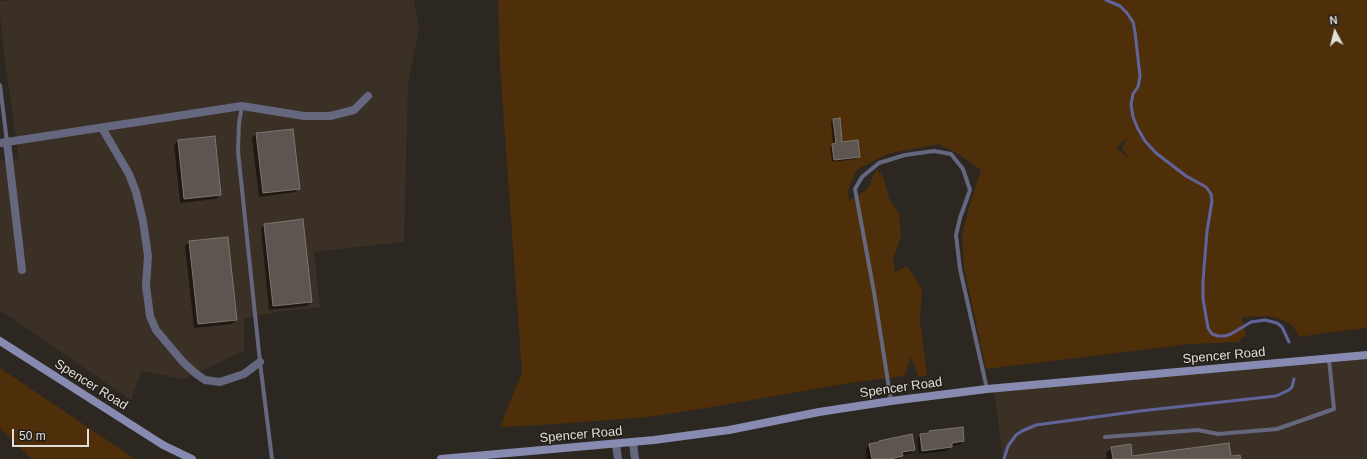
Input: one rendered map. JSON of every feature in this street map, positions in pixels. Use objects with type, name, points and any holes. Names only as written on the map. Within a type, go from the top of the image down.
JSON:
[{"type":"street","points":[[22,270],[4,143],[242,106],[304,116],[330,116],[354,110],[368,96]]},
{"type":"street","points":[[102,128],[129,174],[136,192],[143,221],[148,256],[146,286],[150,316],[156,330],[183,362],[195,374],[205,380],[220,382],[244,374],[260,362]]},
{"type":"street","name":"Spencer Road","points":[[0,341],[163,445],[192,459]]},
{"type":"street","name":"Spencer Road","points":[[440,459],[616,444],[729,430],[819,412],[987,389],[1367,355]]},
{"type":"street","points":[[633,442],[635,459]]},
{"type":"street","points":[[616,444],[618,459]]},
{"type":"lane","points":[[0,85],[4,143]]},
{"type":"lane","points":[[242,106],[239,123],[238,151],[260,362],[272,459]]},
{"type":"lane","points":[[891,401],[874,292],[855,189],[862,177],[879,163],[905,155],[934,151],[951,154],[963,169],[970,190],[960,218],[956,235],[960,269],[987,389]]},
{"type":"lane","points":[[1105,437],[1198,430],[1218,434],[1276,429],[1334,409],[1329,359]]},
{"type":"shaded area","points":[[414,0],[419,29],[408,83],[404,242],[314,252],[320,307],[276,312],[244,319],[244,351],[183,379],[141,371],[131,400],[0,310],[0,161],[19,159],[6,68],[0,15],[0,1]]},
{"type":"shaded area","points":[[498,0],[1367,0],[1367,328],[1300,337],[1292,325],[1281,319],[1269,316],[1242,317],[1246,335],[1238,342],[1190,344],[986,369],[964,267],[962,235],[981,170],[960,155],[939,144],[887,154],[856,170],[848,191],[849,201],[868,189],[877,170],[883,176],[889,199],[899,214],[901,236],[893,260],[895,272],[907,266],[922,289],[920,321],[927,375],[919,377],[911,357],[904,376],[849,383],[648,417],[500,427],[522,372],[500,66]],"holes":[[[1127,137],[1122,148],[1129,158],[1116,148]]]},
{"type":"shaded area","points":[[1367,355],[1367,459],[1003,459],[994,388]]},
{"type":"shaded area","points":[[0,368],[135,459],[32,459],[0,428]]},
{"type":"building","points":[[840,118],[842,142],[858,140],[860,157],[834,160],[832,144],[836,143],[833,119]]},
{"type":"building","points":[[293,129],[300,189],[263,193],[256,133]]},
{"type":"building","points":[[215,136],[221,195],[184,199],[178,140]]},
{"type":"building","points":[[303,219],[312,302],[273,306],[264,224]]},
{"type":"building","points":[[228,237],[237,320],[198,324],[189,241]]},
{"type":"building","points":[[963,427],[964,441],[952,443],[952,447],[922,451],[920,434],[930,433],[929,431]]},
{"type":"building","points":[[912,434],[915,450],[902,452],[903,456],[890,459],[872,459],[869,444]]},
{"type":"building","points":[[1229,443],[1231,456],[1240,455],[1241,459],[1113,459],[1111,447],[1131,444],[1132,456]]},
{"type":"waterway","points":[[1106,0],[1120,6],[1133,22],[1140,76],[1138,87],[1133,94],[1131,104],[1133,117],[1138,129],[1145,141],[1156,153],[1186,176],[1206,187],[1211,194],[1212,201],[1207,231],[1203,281],[1203,299],[1208,328],[1212,334],[1225,336],[1251,322],[1265,320],[1277,323],[1282,327],[1289,342]]},
{"type":"waterway","points":[[1004,459],[1008,446],[1016,435],[1036,425],[1140,411],[1276,396],[1289,390],[1292,387],[1294,379]]}]
